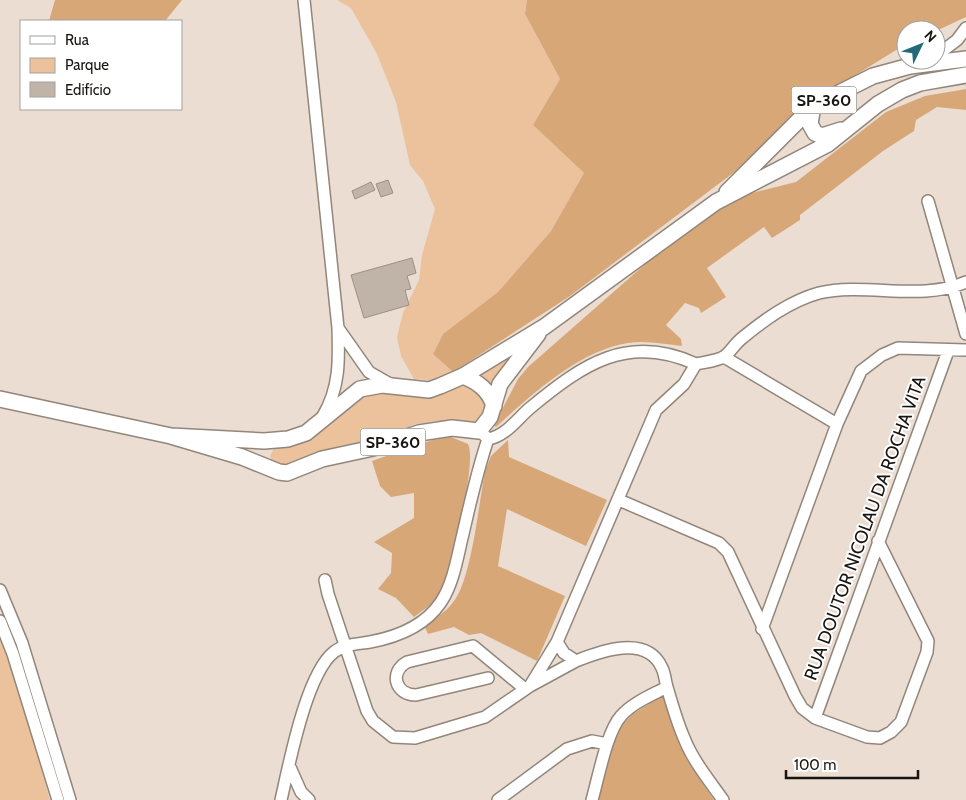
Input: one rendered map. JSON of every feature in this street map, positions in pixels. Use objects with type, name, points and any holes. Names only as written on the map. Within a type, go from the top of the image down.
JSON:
[{"type":"main road","name":"SP-360","points":[[946,62],[966,59]]},
{"type":"main road","name":"SP-360","points":[[171,436],[274,440],[298,436],[318,424],[349,395],[360,389],[369,386],[429,390],[463,376],[544,327],[716,202],[813,106],[873,76],[896,70]]},
{"type":"main road","name":"SP-360","points":[[716,202],[814,152],[878,104],[902,90],[947,77],[966,75]]},
{"type":"main road","name":"SP-360","points":[[813,106],[810,124],[815,132],[822,136],[828,136],[846,128]]},
{"type":"main road","name":"SP-360","points":[[2,400],[171,436],[242,457],[279,472],[288,473],[322,459],[373,448],[419,433],[452,428],[483,435],[500,384],[544,327]]},
{"type":"main road","points":[[463,376],[476,381],[484,388],[491,397],[494,406]]},
{"type":"main road","points":[[274,440],[266,452],[266,459],[270,466],[279,472]]},
{"type":"street","points":[[304,0],[338,328],[337,380],[329,407],[318,424]]},
{"type":"street","points":[[946,48],[957,40],[966,28]]},
{"type":"street","points":[[928,201],[966,334]]},
{"type":"street","points":[[289,765],[305,796],[281,799],[295,735],[322,664],[334,651],[346,646],[393,637],[410,630],[433,612],[442,601],[456,563],[480,462],[483,435],[502,434],[529,408],[575,375],[622,352],[639,350],[661,352],[678,356],[696,364],[724,357],[740,340],[780,310],[802,299],[820,293],[842,289],[936,290],[952,288],[966,282]]},
{"type":"street","points":[[338,328],[368,372],[396,387]]},
{"type":"street","points":[[762,629],[837,424],[854,382],[861,371],[870,362],[898,348],[948,351],[966,350]]},
{"type":"street","name":"RUA DOUTOR NICOLAU DA ROCHA VITA","points":[[816,718],[878,541],[948,351]]},
{"type":"street","points":[[724,357],[837,424]]},
{"type":"street","points":[[528,687],[558,642],[656,410],[684,384],[696,364]]},
{"type":"street","points":[[619,500],[718,543],[728,552],[762,629],[802,708],[816,718],[868,737],[880,738],[891,732],[901,722],[927,652],[928,641],[878,541]]},
{"type":"street","points":[[326,580],[328,594],[367,711],[374,721],[392,737],[415,738],[485,717],[528,687],[576,661],[601,651],[618,648],[645,651],[662,668],[690,751],[723,800]]},
{"type":"street","points":[[0,590],[22,643],[70,800]]},
{"type":"street","points":[[0,621],[13,654],[58,800]]},
{"type":"street","points":[[558,642],[564,653],[576,661]]},
{"type":"street","points":[[488,678],[416,695],[405,693],[397,685],[396,680],[398,669],[407,662],[473,646],[528,687]]},
{"type":"street","points":[[592,800],[607,744],[622,715],[667,687]]},
{"type":"street","points":[[498,800],[567,749],[592,741],[607,744]]},
{"type":"green space","points":[[337,0],[527,0],[525,14],[560,79],[533,125],[584,173],[551,231],[498,292],[443,334],[433,354],[453,372],[430,380],[414,379],[401,356],[397,337],[403,313],[419,280],[422,255],[435,209],[423,181],[410,165],[396,102],[377,54],[351,8]]},
{"type":"green space","points":[[509,358],[494,395],[474,377]]},
{"type":"green space","points":[[466,384],[475,385],[487,404],[486,412],[474,423],[467,425],[435,421],[416,424],[372,440],[340,446],[287,467],[272,462],[270,456],[275,446],[358,395]]},
{"type":"green space","points":[[0,632],[7,649],[50,800],[0,800]]},
{"type":"shaded area","points":[[55,0],[182,0],[166,20],[49,20]]},
{"type":"shaded area","points":[[527,0],[966,0],[966,17],[946,26],[946,20],[896,20],[896,50],[823,95],[772,137],[741,167],[570,296],[453,372],[433,354],[443,334],[498,292],[551,231],[584,173],[533,125],[560,79],[525,14]]},
{"type":"shaded area","points":[[966,89],[966,110],[937,107],[916,120],[914,131],[883,151],[800,215],[800,220],[772,238],[764,227],[707,268],[726,297],[701,313],[699,308],[685,303],[666,325],[681,339],[682,346],[635,342],[610,347],[574,364],[540,388],[496,427],[494,425],[518,379],[528,367],[716,202],[796,182],[886,112],[925,96]]},
{"type":"shaded area","points":[[451,437],[468,444],[470,455],[466,493],[442,591],[437,600],[414,617],[396,598],[378,589],[391,573],[392,553],[374,542],[414,518],[414,493],[391,497],[380,486],[372,461],[433,440]]},
{"type":"shaded area","points":[[508,440],[509,457],[607,500],[586,546],[507,509],[498,566],[565,596],[537,661],[481,633],[469,635],[454,627],[428,634],[424,625],[449,607],[462,587],[471,555],[485,471],[491,456]]},
{"type":"shaded area","points":[[663,695],[687,760],[714,800],[597,800],[618,729],[633,714]]},
{"type":"building","points":[[388,180],[393,193],[381,197],[376,184]]},
{"type":"building","points":[[371,182],[375,190],[355,199],[352,191]]},
{"type":"building","points":[[412,258],[416,273],[407,276],[411,289],[405,290],[409,305],[364,318],[351,275]]}]
